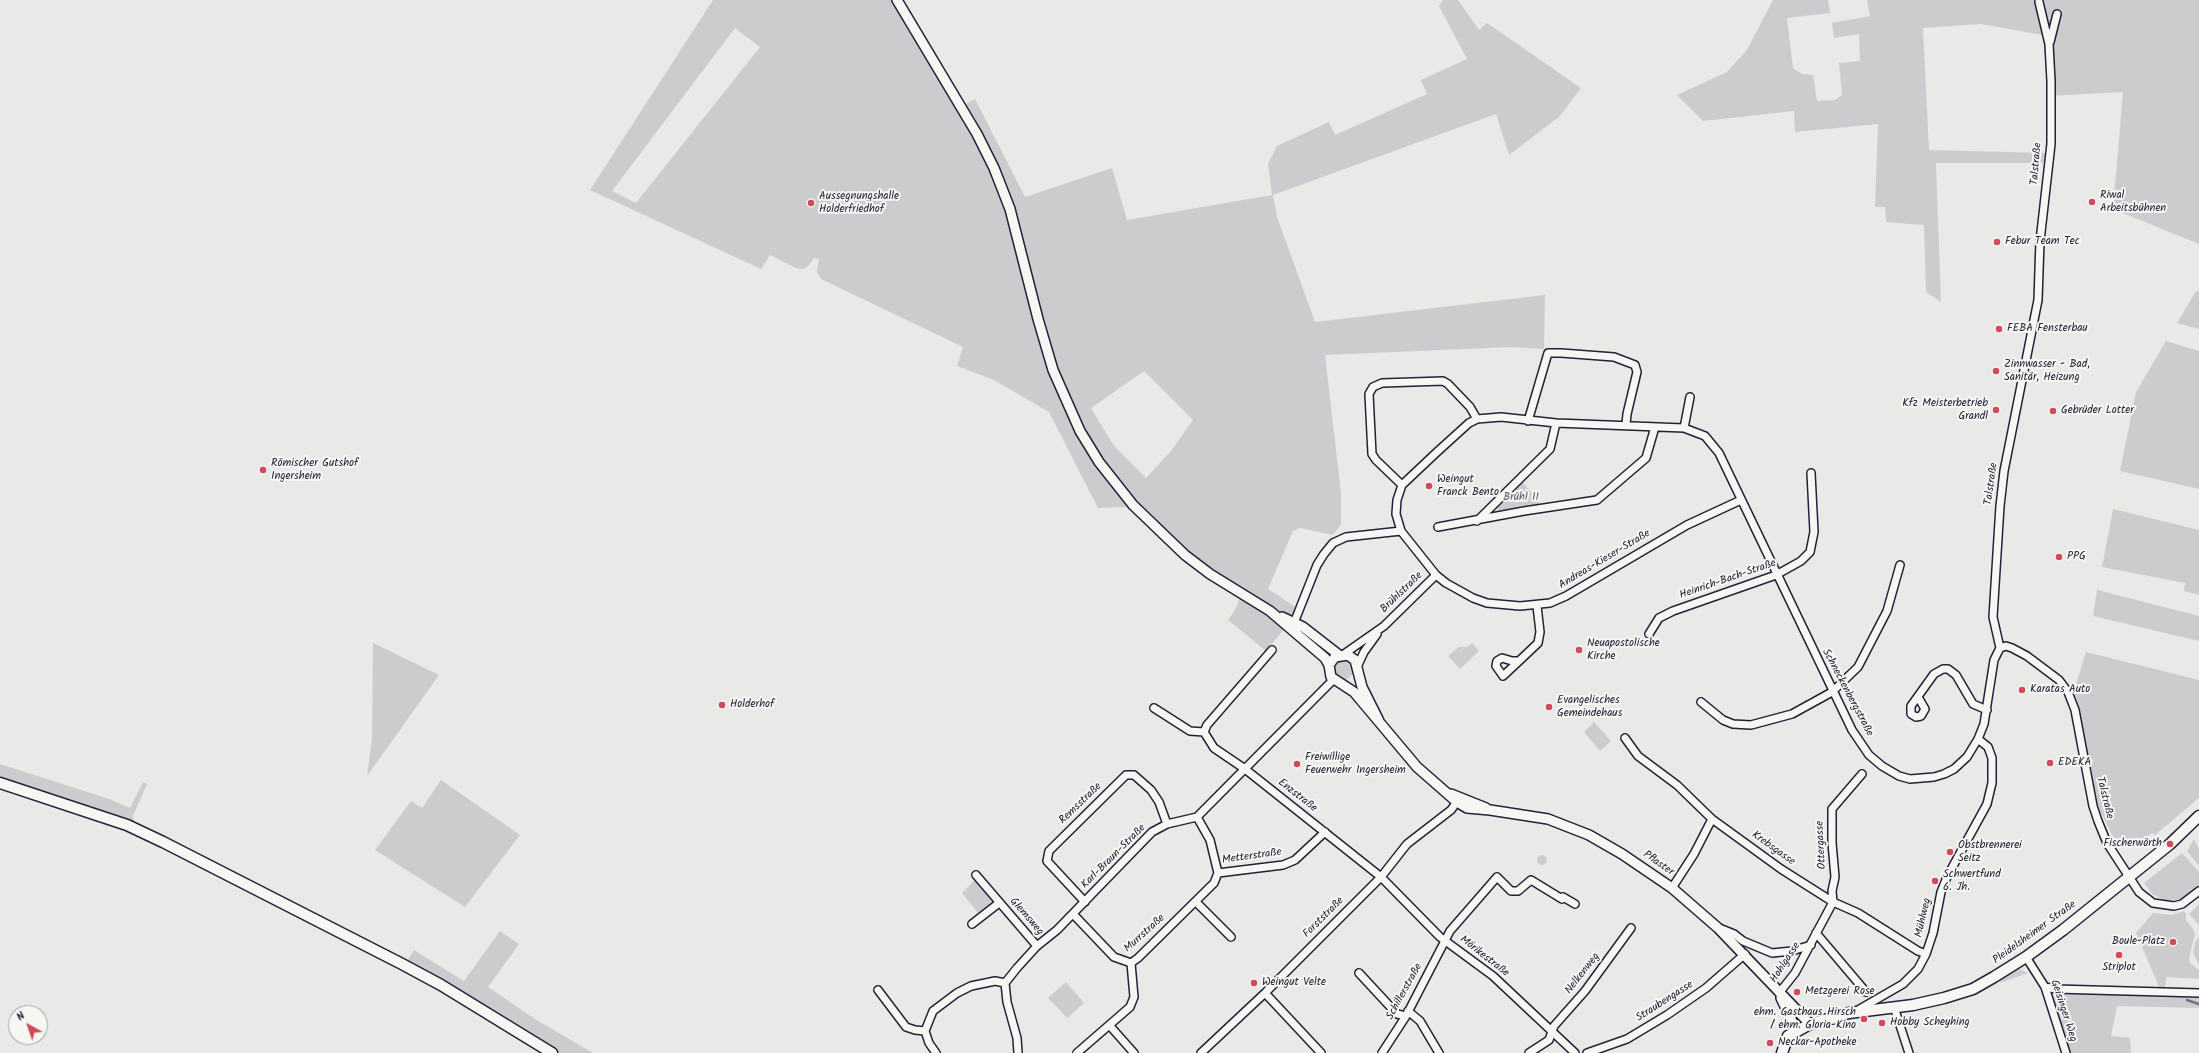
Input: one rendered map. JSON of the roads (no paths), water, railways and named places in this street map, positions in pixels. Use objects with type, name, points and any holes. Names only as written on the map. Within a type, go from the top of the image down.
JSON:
[{"type":"main road","points":[[0,783],[126,825],[163,842],[416,971],[552,1053]]},
{"type":"main road","name":"Pleidelsheimer Straße","points":[[1794,1031],[1810,1024],[1856,1011],[1894,1007],[1944,998],[1973,989],[2026,957],[2170,844],[2199,816]]},
{"type":"main road","points":[[1782,1053],[1785,1040],[1794,1031]]},
{"type":"street","points":[[897,0],[977,134],[994,168],[1010,209],[1038,319],[1054,370],[1080,431],[1099,462],[1132,505],[1185,555],[1235,590],[1270,611],[1294,622],[1341,655],[1352,657],[1379,721]]},
{"type":"street","name":"Talstraße","points":[[2039,2],[2049,44],[2051,81],[2051,144],[2040,241],[2038,300],[2004,471],[2000,506],[1993,617],[2000,648],[2006,646],[2027,656],[2059,680],[2068,692],[2075,710],[2093,806],[2107,843],[2128,878],[2146,899],[2160,905],[2174,906],[2182,904],[2199,891]]},
{"type":"street","name":"Talstraße","points":[[2049,44],[2057,14]]},
{"type":"street","points":[[1528,421],[1548,352],[1614,357],[1635,365],[1637,372],[1626,424]]},
{"type":"street","points":[[1477,420],[1470,407],[1448,384],[1443,381],[1382,383],[1373,387],[1369,394],[1372,454],[1376,460],[1402,485],[1469,423],[1477,420],[1501,417],[1556,423],[1626,424],[1684,428],[1705,436],[1713,444],[1741,500]]},
{"type":"street","points":[[1684,428],[1690,397]]},
{"type":"street","points":[[1477,521],[1550,450],[1556,423]]},
{"type":"street","points":[[1438,527],[1477,521],[1524,511],[1597,500],[1646,458],[1655,427]]},
{"type":"street","name":"Heinrich-Bach-Straße","points":[[1649,634],[1659,618],[1673,611],[1776,575],[1801,561],[1810,552],[1814,532],[1811,473]]},
{"type":"street","name":"Andreas-Kieser-Straße","points":[[1402,485],[1397,500],[1396,514],[1401,532],[1436,575],[1460,592],[1487,603],[1506,606],[1537,606],[1566,596],[1687,525],[1741,500]]},
{"type":"street","name":"Schneckenbergstraße","points":[[1741,500],[1832,692],[1852,730],[1869,755],[1882,766],[1899,776],[1910,779],[1923,779],[1944,774],[1954,769],[1967,757],[1978,739],[1987,710],[1994,660],[2000,648]]},
{"type":"street","points":[[1294,622],[1317,565],[1333,543],[1346,537],[1401,532]]},
{"type":"street","points":[[1701,702],[1723,720],[1733,724],[1751,725],[1792,714],[1832,692],[1858,667],[1887,611],[1900,565]]},
{"type":"street","name":"Brühlstraße","points":[[1357,669],[1364,652],[1384,626],[1436,575]]},
{"type":"street","points":[[1519,661],[1538,643],[1540,632],[1537,606]]},
{"type":"street","points":[[1270,611],[1325,658],[1329,665],[1330,675],[1333,680],[1344,684],[1354,692],[1379,721]]},
{"type":"street","name":"Brühlstraße","points":[[1341,655],[1384,626]]},
{"type":"street","points":[[1154,708],[1190,731],[1204,732],[1207,725],[1272,650]]},
{"type":"street","points":[[1329,665],[1341,655]]},
{"type":"street","points":[[1344,684],[1355,678],[1357,669]]},
{"type":"street","points":[[1918,697],[1934,674],[1943,669],[1948,669],[1956,675],[1973,704],[1987,710]]},
{"type":"street","points":[[1218,873],[1210,840],[1197,817],[1333,680]]},
{"type":"street","name":"Pflaster","points":[[1379,721],[1417,767],[1444,792],[1458,800],[1490,810],[1548,820],[1589,836],[1622,854],[1672,888],[1745,954],[1779,993],[1810,1024]]},
{"type":"street","name":"Enzstraße","points":[[1204,732],[1214,748],[1245,769],[1381,877]]},
{"type":"street","name":"Krebsgasse","points":[[1625,738],[1638,756],[1677,785],[1712,819],[1781,869],[1833,902],[1858,913],[1918,951],[1926,954]]},
{"type":"street","name":"Mühlweg","points":[[1856,1011],[1903,984],[1918,969],[1926,954],[1933,933],[1941,892],[1947,877],[1987,804],[1990,790],[1992,758],[1988,747],[1978,739]]},
{"type":"street","name":"Remsstraße","points":[[1085,902],[1047,861],[1049,851],[1126,775],[1134,774],[1151,790],[1159,802],[1167,824]]},
{"type":"street","name":"Ottergasse","points":[[1833,902],[1832,891],[1836,877],[1832,843],[1832,809],[1862,774]]},
{"type":"street","name":"Forststraße","points":[[1201,1053],[1265,993],[1381,877],[1407,844],[1451,810],[1458,800]]},
{"type":"street","name":"Karl-Braun-Straße","points":[[1006,983],[1037,946],[1073,914],[1152,832],[1167,824],[1197,817]]},
{"type":"street","points":[[1672,888],[1694,854],[1712,819]]},
{"type":"street","name":"Metterstraße","points":[[1218,873],[1283,865],[1294,860],[1325,832]]},
{"type":"street","name":"Murrstraße","points":[[1073,914],[1114,957],[1131,963],[1214,884],[1218,873]]},
{"type":"street","name":"Glemsweg","points":[[976,876],[1037,946]]},
{"type":"street","name":"Mörikestraße","points":[[1381,877],[1444,940],[1493,976],[1575,1053]]},
{"type":"street","name":"Schillerstraße","points":[[1382,1053],[1406,1016],[1444,940],[1497,877],[1511,891],[1518,891],[1531,880],[1562,899],[1564,897],[1575,904]]},
{"type":"street","points":[[1196,902],[1231,937]]},
{"type":"street","name":"Hohlgasse","points":[[1779,993],[1795,973],[1833,902]]},
{"type":"street","name":"Glemsweg","points":[[972,924],[999,903]]},
{"type":"street","name":"Nelkenweg","points":[[1528,1053],[1549,1040],[1554,1026],[1585,991],[1630,928]]},
{"type":"street","name":"Hohlgasse","points":[[1718,928],[1734,934],[1743,941],[1772,953],[1792,951],[1811,945]]},
{"type":"street","points":[[1816,933],[1866,992]]},
{"type":"street","name":"Straubengasse","points":[[1587,1053],[1627,1039],[1667,1015],[1706,988],[1745,954]]},
{"type":"street","name":"Geisinger Weg","points":[[2026,957],[2046,987],[2066,1053]]},
{"type":"street","points":[[1077,1053],[1110,1026],[1132,1003],[1134,997],[1131,963]]},
{"type":"street","points":[[1359,973],[1397,1014],[1420,1021],[1440,1053]]},
{"type":"street","points":[[936,1053],[929,1043],[926,1031],[933,1011],[957,993],[971,986],[995,981],[1006,983],[1007,1002],[1017,1038],[1018,1053]]},
{"type":"street","points":[[2046,987],[2056,989],[2199,993]]},
{"type":"street","points":[[878,990],[906,1027],[926,1031]]},
{"type":"street","points":[[1265,993],[1321,1053]]},
{"type":"street","name":"Pflaster","points":[[1779,993],[1792,1020],[1794,1031]]},
{"type":"street","points":[[1894,1007],[1909,1053]]},
{"type":"street","points":[[1110,1026],[1134,1053]]},
{"type":"waterway","points":[[2187,1000],[2199,1004]]},
{"type":"place","name":"Riwal Arbeitsbühnen","points":[[2092,202]]},
{"type":"place","name":"Aussegnungshalle Holderfriedhof","points":[[811,203]]},
{"type":"place","name":"Febur Team Tec","points":[[1997,242]]},
{"type":"place","name":"FEBA Fensterbau","points":[[1999,329]]},
{"type":"place","name":"Zinnwasser - Bad, Sanitär, Heizung","points":[[1996,371]]},
{"type":"place","name":"Kfz Meisterbetrieb Grandl","points":[[1996,410]]},
{"type":"place","name":"Gebrüder Lotter","points":[[2053,411]]},
{"type":"place","name":"Römischer Gutshof Ingersheim","points":[[263,470]]},
{"type":"place","name":"Weingut Franck Bento","points":[[1429,486]]},
{"type":"place","name":"PPG","points":[[2059,557]]},
{"type":"place","name":"Neuapostolische Kirche","points":[[1579,650]]},
{"type":"place","name":"Karatas Auto","points":[[2022,690]]},
{"type":"place","name":"Holderhof","points":[[722,705]]},
{"type":"place","name":"Evangelisches Gemeindehaus","points":[[1549,707]]},
{"type":"place","name":"EDEKA","points":[[2050,763]]},
{"type":"place","name":"Freiwillige Feuerwehr Ingersheim","points":[[1297,764]]},
{"type":"place","name":"Fischerwörth","points":[[2170,844]]},
{"type":"place","name":"Obstbrennerei Seitz","points":[[1950,852]]},
{"type":"place","name":"Schwertfund 6. Jh.","points":[[1935,881]]},
{"type":"place","name":"Boule-Platz","points":[[2173,942]]},
{"type":"place","name":"Striplot","points":[[2119,955]]},
{"type":"place","name":"Weingut Velte","points":[[1254,983]]},
{"type":"place","name":"Metzgerei Rose","points":[[1797,992]]},
{"type":"place","name":"ehm. Gasthaus Hirsch / ehm. Gloria-Kino","points":[[1864,1019]]},
{"type":"place","name":"Hobby Scheyhing","points":[[1882,1023]]},
{"type":"place","name":"Neckar-Apotheke","points":[[1770,1043]]},
{"type":"park label","name":"Brühl II","points":[[1521,498]]}]
